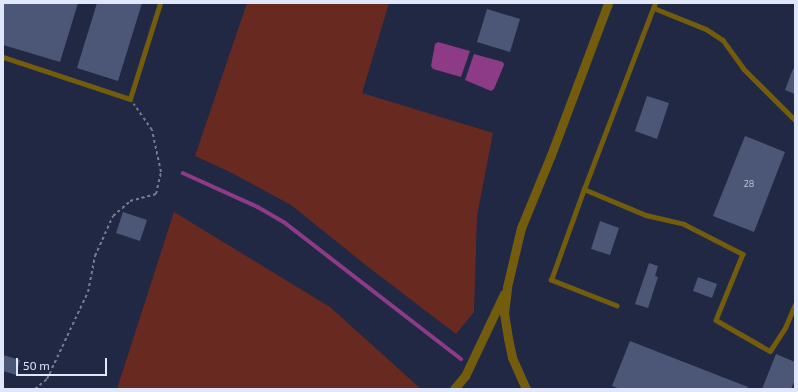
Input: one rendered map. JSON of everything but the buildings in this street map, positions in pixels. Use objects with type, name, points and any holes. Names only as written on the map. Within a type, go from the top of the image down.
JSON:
[{"type":"street","points":[[526,389],[512,357],[508,338],[504,313],[507,287],[521,228],[551,155],[608,3]]},
{"type":"street","points":[[454,389],[465,376],[470,367],[507,287]]},
{"type":"lane","points":[[3,56],[130,98],[160,3]]},
{"type":"lane","points":[[617,306],[551,280],[654,5],[706,29],[723,40],[743,68],[795,120]]},
{"type":"lane","points":[[584,189],[646,215],[684,224],[743,254],[716,320],[770,351],[785,328],[795,305]]},
{"type":"path","points":[[34,389],[47,379],[88,292],[95,256],[113,216],[130,201],[156,194],[161,172],[152,130],[130,98]]},
{"type":"shaded area","points":[[247,3],[389,3],[362,93],[493,133],[477,216],[474,312],[456,334],[367,266],[291,205],[230,172],[195,156]]},
{"type":"shaded area","points":[[438,42],[470,51],[461,77],[433,69],[431,66],[435,44]]},
{"type":"shaded area","points":[[474,54],[503,62],[504,65],[494,89],[491,91],[465,80]]},
{"type":"shaded area","points":[[174,212],[330,307],[421,389],[117,389]]},
{"type":"waterway","points":[[183,173],[258,207],[284,222],[461,359]]}]
